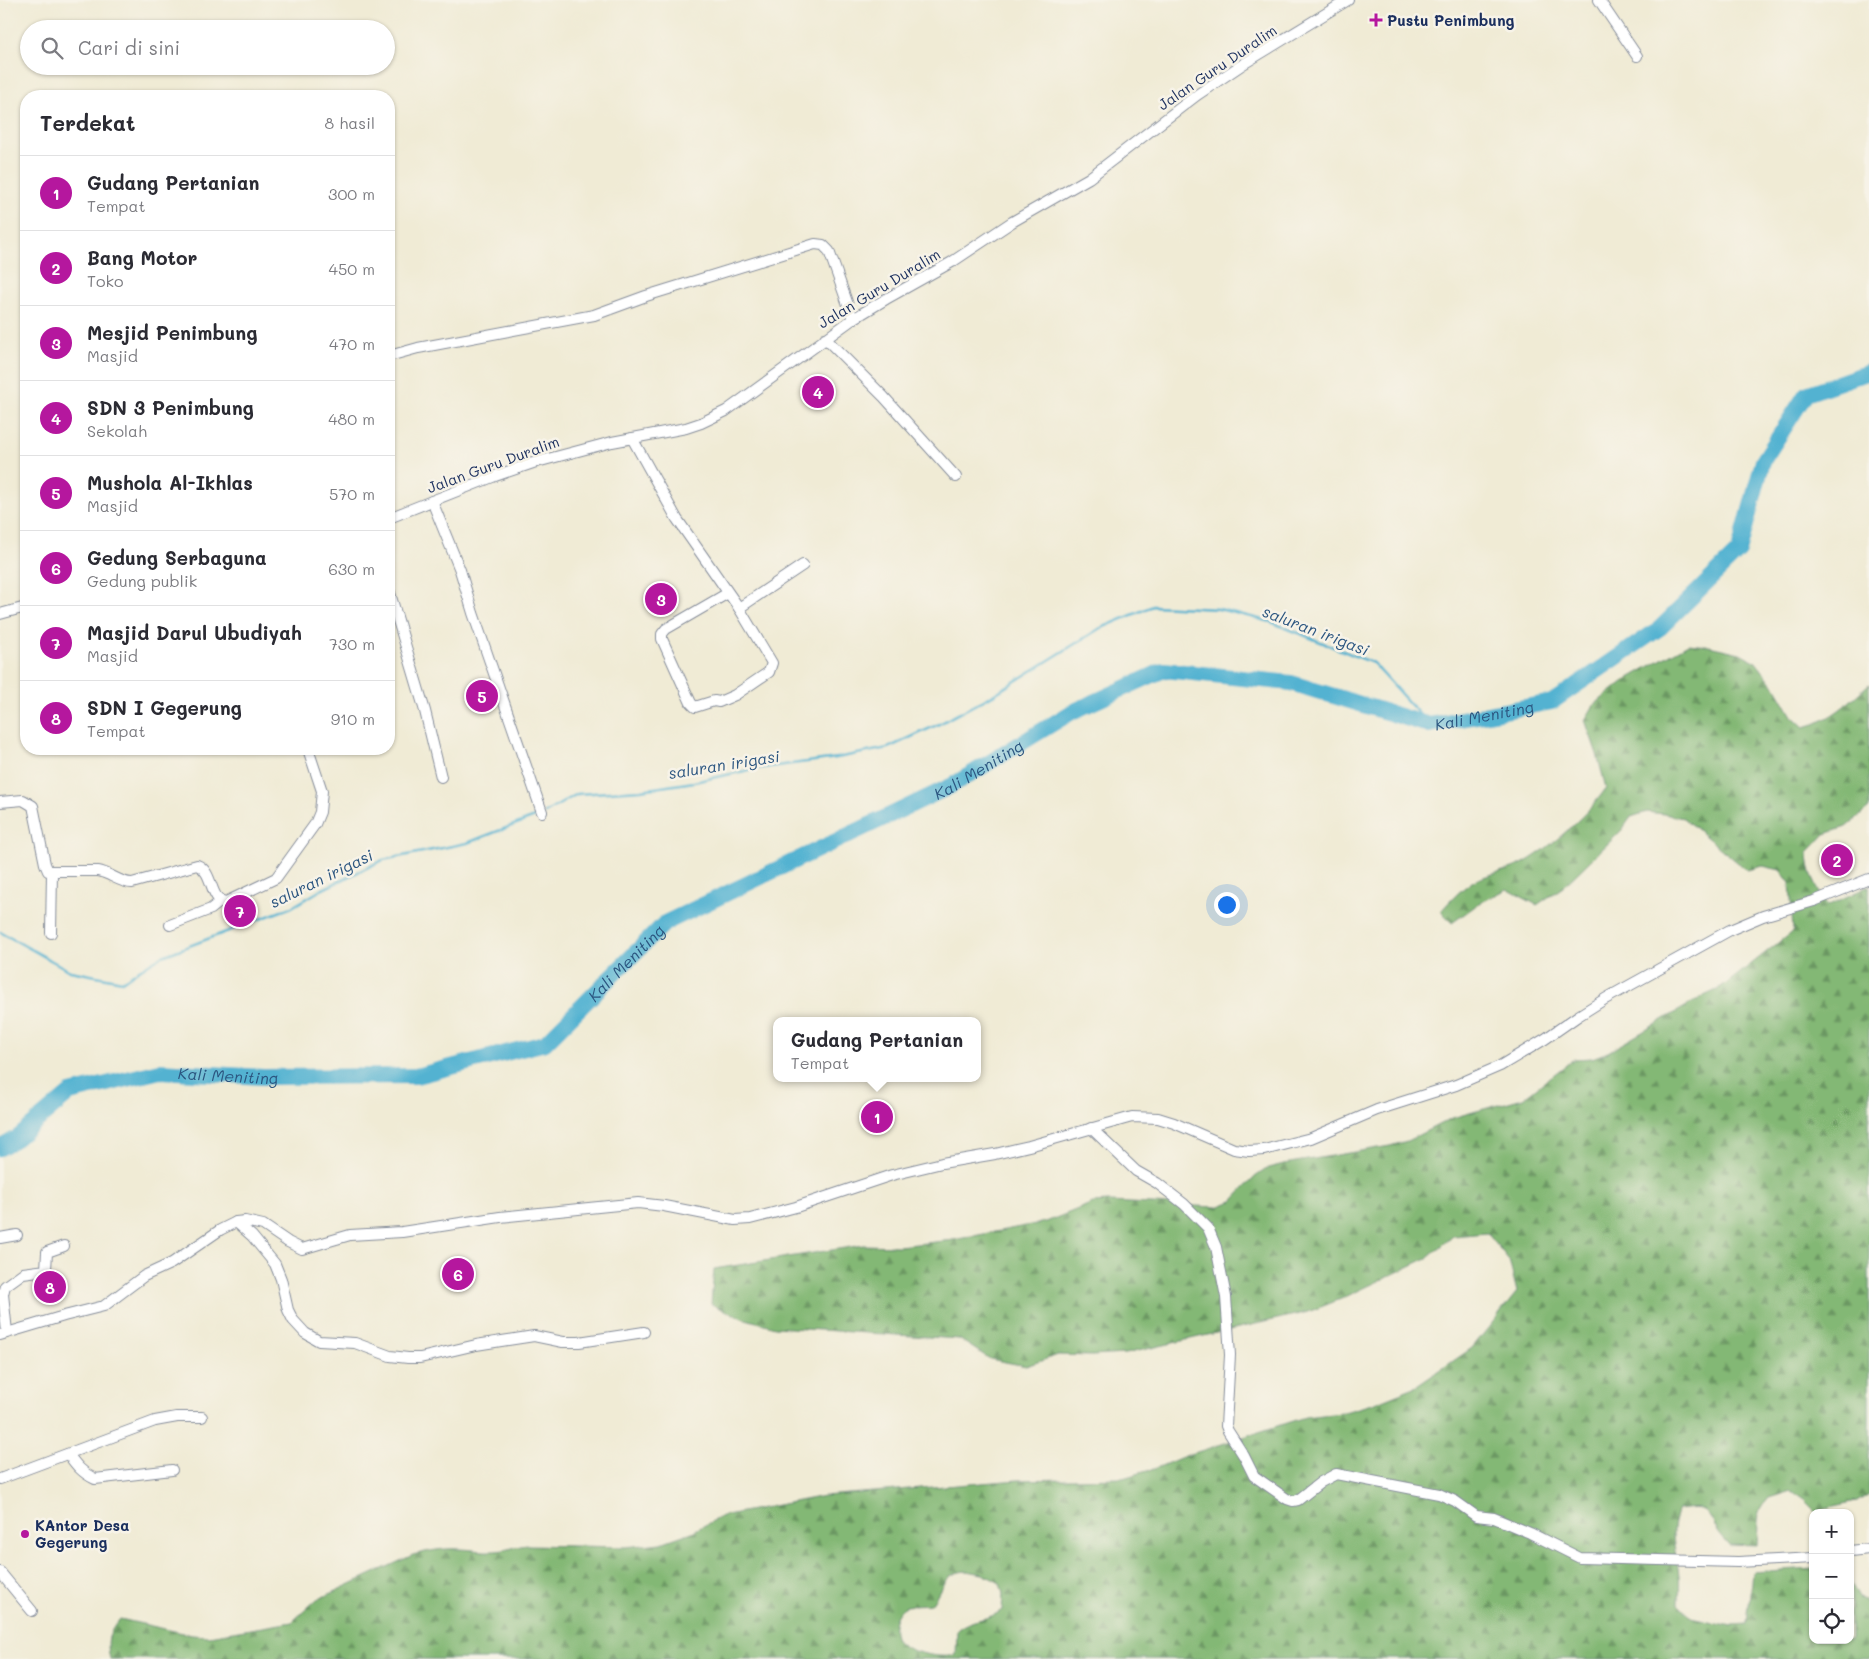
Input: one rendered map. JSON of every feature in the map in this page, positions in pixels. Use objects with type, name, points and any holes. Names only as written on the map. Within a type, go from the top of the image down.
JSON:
[{"type":"street","name":"Jalan Guru Duralim","points":[[395,516],[533,463],[632,438],[686,428],[716,416],[744,400],[825,338],[886,298],[952,262],[1012,222],[1089,178],[1197,95],[1240,66],[1348,0]]},
{"type":"street","points":[[1599,0],[1637,56]]},
{"type":"street","points":[[395,354],[418,348],[594,315],[646,296],[815,244],[823,245],[829,251],[853,320]]},
{"type":"street","points":[[825,338],[884,397],[956,477]]},
{"type":"street","points":[[632,438],[670,507],[739,608],[771,661],[771,668],[768,673],[727,699],[695,707],[691,703],[662,639],[662,633],[664,630],[728,593]]},
{"type":"street","points":[[432,501],[460,570],[542,812]]},
{"type":"street","points":[[739,608],[803,565]]},
{"type":"street","points":[[0,614],[20,609]]},
{"type":"street","points":[[395,610],[425,711],[441,776]]},
{"type":"street","points":[[170,925],[211,909],[221,901],[227,901],[276,878],[315,824],[322,805],[322,791],[310,755]]},
{"type":"street","points":[[0,802],[23,800],[36,810],[45,864],[48,871],[98,871],[127,883],[132,883],[197,864],[206,870],[217,898],[221,901]]},
{"type":"street","points":[[51,933],[52,872]]},
{"type":"street","points":[[64,1246],[47,1252],[46,1270],[23,1273],[5,1286],[3,1294],[4,1334],[104,1306],[144,1276],[172,1263],[220,1230],[236,1222],[245,1221],[263,1225],[302,1249],[350,1235],[402,1232],[500,1216],[638,1203],[664,1206],[735,1220],[750,1219],[788,1209],[892,1175],[1030,1146],[1132,1117],[1158,1118],[1189,1128],[1228,1146],[1249,1151],[1264,1150],[1311,1138],[1377,1110],[1456,1085],[1500,1066],[1605,999],[1730,930],[1763,916],[1814,901],[1869,879]]},
{"type":"street","points":[[1091,1128],[1136,1171],[1157,1183],[1184,1204],[1208,1228],[1216,1247],[1226,1297],[1230,1354],[1226,1426],[1240,1447],[1254,1476],[1287,1499],[1298,1500],[1321,1482],[1336,1474],[1438,1494],[1451,1499],[1476,1516],[1494,1518],[1530,1532],[1580,1558],[1738,1562],[1809,1558]]},
{"type":"street","points":[[236,1222],[252,1236],[275,1264],[281,1279],[288,1310],[293,1320],[305,1333],[319,1341],[355,1343],[390,1356],[420,1358],[476,1345],[534,1336],[563,1342],[579,1342],[644,1332]]},
{"type":"street","points":[[0,1238],[16,1235]]},
{"type":"street","points":[[0,1479],[155,1421],[177,1417],[202,1417]]},
{"type":"street","points":[[68,1454],[78,1467],[87,1475],[95,1478],[172,1470]]},
{"type":"street","points":[[1854,1551],[1869,1549]]},
{"type":"street","points":[[0,1572],[32,1611]]},
{"type":"green space","points":[[1688,644],[1709,646],[1740,653],[1755,661],[1776,688],[1792,716],[1804,727],[1831,715],[1847,704],[1869,684],[1869,808],[1846,827],[1825,834],[1808,852],[1808,860],[1811,874],[1827,906],[1869,886],[1869,1494],[1857,1502],[1824,1509],[1813,1509],[1791,1491],[1769,1498],[1759,1512],[1757,1546],[1729,1545],[1706,1512],[1693,1508],[1678,1510],[1673,1526],[1673,1534],[1679,1576],[1679,1604],[1691,1617],[1732,1626],[1747,1625],[1752,1572],[1809,1568],[1809,1644],[1854,1644],[1854,1590],[1858,1598],[1869,1601],[1869,1659],[110,1659],[109,1638],[120,1619],[192,1635],[209,1636],[292,1622],[316,1600],[413,1555],[424,1552],[441,1549],[498,1551],[528,1545],[625,1547],[661,1543],[692,1532],[722,1516],[824,1496],[1018,1480],[1123,1478],[1305,1417],[1341,1413],[1372,1404],[1417,1386],[1472,1348],[1517,1292],[1509,1260],[1487,1233],[1453,1236],[1429,1257],[1341,1299],[1308,1312],[1125,1354],[1092,1356],[1058,1355],[1026,1366],[990,1359],[959,1339],[775,1327],[742,1318],[711,1304],[714,1269],[863,1245],[899,1246],[953,1240],[1046,1222],[1093,1203],[1109,1202],[1217,1207],[1232,1201],[1255,1177],[1268,1168],[1390,1146],[1407,1141],[1452,1118],[1523,1098],[1574,1059],[1592,1058],[1608,1052],[1721,988],[1793,931],[1790,883],[1780,870],[1763,866],[1747,870],[1683,818],[1647,812],[1631,817],[1622,830],[1563,887],[1537,905],[1507,889],[1478,904],[1452,923],[1441,911],[1472,882],[1520,865],[1531,859],[1555,841],[1599,798],[1606,788],[1585,720],[1594,705],[1624,681]],"holes":[[[966,1571],[983,1574],[1000,1583],[1003,1594],[1002,1610],[997,1614],[968,1623],[957,1630],[956,1655],[943,1656],[911,1650],[904,1647],[896,1639],[894,1623],[899,1612],[910,1605],[931,1604],[944,1583],[952,1575]]]},
{"type":"waterway","name":"Kali Meniting","points":[[0,1148],[17,1138],[70,1093],[160,1071],[263,1077],[416,1076],[545,1043],[665,923],[951,786],[1072,712],[1164,670],[1291,683],[1429,725],[1552,702],[1660,628],[1739,551],[1763,461],[1806,394],[1869,372]]},
{"type":"waterway","name":"saluran irigasi","points":[[545,813],[577,794],[641,790],[694,782],[754,769],[837,758],[888,748],[939,724],[993,695],[1099,629],[1153,606],[1219,609],[1271,622],[1373,663],[1429,725]]},
{"type":"waterway","name":"saluran irigasi","points":[[0,932],[70,971],[122,981],[160,957],[292,907],[321,890],[383,860],[467,843],[540,815]]},
{"type":"place","name":"Pustu Penimbung","points":[[1376,20]]},
{"type":"place","name":"SDN 3 Penimbung","points":[[818,392]]},
{"type":"place","name":"Mesjid Penimbung","points":[[661,599]]},
{"type":"place","name":"Mushola Al-Ikhlas","points":[[482,696]]},
{"type":"place","name":"Bang Motor","points":[[1837,860]]},
{"type":"place","name":"Masjid Darul Ubudiyah","points":[[240,911]]},
{"type":"place","name":"Gudang Pertanian","points":[[877,1117]]},
{"type":"place","name":"Gedung Serbaguna","points":[[458,1274]]},
{"type":"place","name":"SDN I Gegerung","points":[[50,1287]]},
{"type":"place","name":"KAntor Desa Gegerung","points":[[25,1534]]}]
